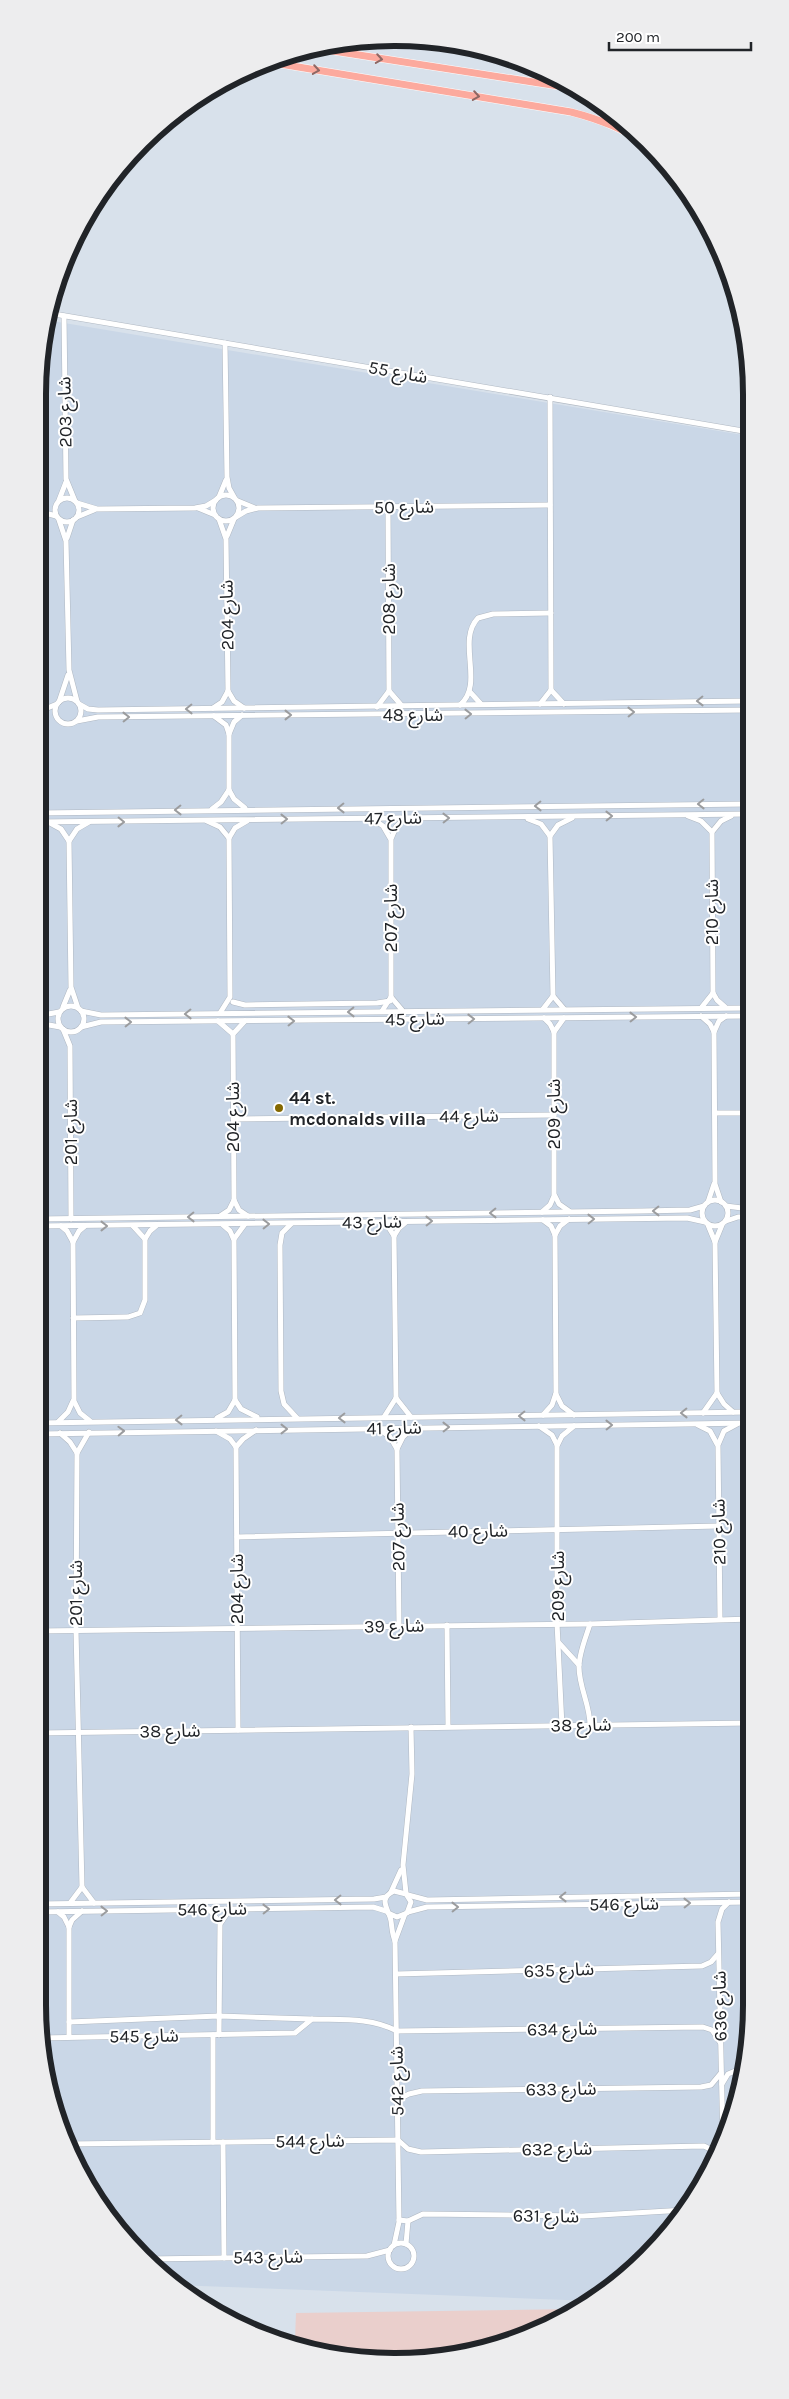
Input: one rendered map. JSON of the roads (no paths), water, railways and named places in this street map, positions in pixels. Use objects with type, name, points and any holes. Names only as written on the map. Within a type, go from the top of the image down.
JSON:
[{"type":"highway","points":[[336,51],[555,85]]},
{"type":"highway","points":[[284,65],[571,112],[599,119],[616,126]]},
{"type":"street","name":"شارع 55","points":[[56,314],[743,431]]},
{"type":"street","name":"شارع 203","points":[[59,500],[66,479],[64,316]]},
{"type":"street","points":[[195,508],[223,521],[235,518],[240,509],[228,488],[227,477],[225,342]]},
{"type":"street","points":[[540,704],[551,690],[550,397]]},
{"type":"street","points":[[217,517],[213,507],[227,477]]},
{"type":"street","name":"شارع 203","points":[[66,479],[76,502]]},
{"type":"street","points":[[69,670],[55,713],[60,721],[69,724],[77,721],[81,713],[69,670],[66,541],[54,507],[59,500],[66,497],[97,509],[195,508],[206,506],[217,498],[227,495],[236,499]]},
{"type":"street","name":"شارع 50","points":[[236,499],[258,508]]},
{"type":"street","points":[[66,541],[79,510],[76,502]]},
{"type":"street","name":"شارع 50","points":[[235,518],[246,511],[258,508],[550,505]]},
{"type":"street","name":"شارع 208","points":[[388,507],[389,691]]},
{"type":"street","points":[[46,514],[66,522],[97,509]]},
{"type":"street","name":"شارع 204","points":[[217,517],[226,539],[228,691]]},
{"type":"street","name":"شارع 204","points":[[226,539],[235,518]]},
{"type":"street","points":[[481,705],[470,692],[470,630],[478,618],[493,614],[551,613]]},
{"type":"street","points":[[551,690],[564,704]]},
{"type":"street","points":[[228,691],[234,701],[245,708]]},
{"type":"street","points":[[212,709],[222,702],[228,691]]},
{"type":"street","points":[[377,707],[389,691],[402,706]]},
{"type":"street","name":"شارع 48","points":[[460,705],[470,692]]},
{"type":"street","points":[[46,708],[68,698],[78,702]]},
{"type":"street","name":"شارع 48","points":[[78,702],[88,709],[98,710],[743,701]]},
{"type":"street","name":"شارع 48","points":[[77,721],[98,717],[743,710]]},
{"type":"street","points":[[229,734],[234,722],[242,715]]},
{"type":"street","points":[[214,716],[226,725],[229,734],[229,790],[234,799],[246,809]]},
{"type":"street","points":[[210,809],[221,802],[229,790]]},
{"type":"street","name":"شارع 47","points":[[46,813],[210,809],[743,804]]},
{"type":"street","points":[[685,815],[701,821],[712,832],[720,821],[735,814]]},
{"type":"street","name":"شارع 47","points":[[46,822],[743,814]]},
{"type":"street","points":[[550,836],[558,825],[576,816]]},
{"type":"street","points":[[524,817],[541,824],[550,836],[553,996],[543,1009]]},
{"type":"street","points":[[371,818],[383,826],[390,839]]},
{"type":"street","points":[[390,839],[396,827],[405,818]]},
{"type":"street","points":[[205,820],[220,827],[229,838]]},
{"type":"street","points":[[220,1013],[231,999],[229,838],[235,828],[249,820]]},
{"type":"street","points":[[62,1028],[58,1020],[70,987],[69,840],[76,829],[90,821]]},
{"type":"street","points":[[46,822],[61,829],[69,840]]},
{"type":"street","name":"شارع 210","points":[[712,832],[713,993]]},
{"type":"street","name":"شارع 207","points":[[390,839],[391,999]]},
{"type":"street","points":[[46,1025],[62,1028],[69,1032],[79,1028],[84,1019],[70,987]]},
{"type":"street","points":[[701,1008],[713,993],[717,1000],[726,1008]]},
{"type":"street","points":[[553,996],[564,1009]]},
{"type":"street","points":[[231,999],[244,1005],[377,1003],[391,999]]},
{"type":"street","points":[[231,999],[245,1013]]},
{"type":"street","points":[[391,999],[402,1010]]},
{"type":"street","points":[[382,1011],[391,999]]},
{"type":"street","points":[[46,1014],[72,1006],[79,1009]]},
{"type":"street","name":"شارع 45","points":[[79,1009],[101,1015],[402,1010],[743,1008]]},
{"type":"street","points":[[701,1016],[710,1024],[714,1032]]},
{"type":"street","points":[[715,1242],[728,1216],[715,1184],[714,1032],[717,1025],[726,1016]]},
{"type":"street","name":"شارع 45","points":[[79,1028],[101,1022],[743,1016]]},
{"type":"street","points":[[544,1018],[554,1032],[564,1018]]},
{"type":"street","points":[[217,1021],[226,1026],[233,1034],[245,1021]]},
{"type":"street","name":"شارع 201","points":[[62,1028],[70,1046],[71,1219]]},
{"type":"street","name":"شارع 201","points":[[70,1046],[79,1028]]},
{"type":"street","name":"شارع 209","points":[[554,1032],[554,1196]]},
{"type":"street","name":"شارع 204","points":[[233,1034],[234,1200]]},
{"type":"street","points":[[715,1113],[743,1113]]},
{"type":"street","name":"شارع 44","points":[[233,1119],[554,1115]]},
{"type":"street","points":[[715,1184],[702,1214],[715,1242],[718,1393],[724,1404],[733,1412]]},
{"type":"street","points":[[542,1212],[550,1205],[554,1196],[563,1208],[572,1212]]},
{"type":"street","points":[[234,1200],[239,1210],[248,1216]]},
{"type":"street","points":[[220,1216],[229,1210],[234,1200]]},
{"type":"street","points":[[706,1204],[716,1200],[723,1204],[743,1209]]},
{"type":"street","name":"شارع 43","points":[[46,1219],[690,1210],[706,1204]]},
{"type":"street","points":[[706,1223],[713,1226],[743,1217]]},
{"type":"street","name":"شارع 43","points":[[46,1226],[687,1218],[706,1223]]},
{"type":"street","points":[[555,1235],[560,1226],[569,1219]]},
{"type":"street","points":[[542,1220],[551,1226],[555,1235],[556,1393],[552,1405],[543,1416]]},
{"type":"street","points":[[381,1222],[389,1228],[394,1236],[396,1398],[391,1408],[383,1417]]},
{"type":"street","points":[[394,1236],[406,1222]]},
{"type":"street","points":[[291,1223],[282,1232],[280,1245],[281,1391],[287,1410],[298,1418]]},
{"type":"street","points":[[215,1419],[228,1412],[235,1400],[234,1240],[230,1231],[223,1224]]},
{"type":"street","points":[[234,1240],[245,1224]]},
{"type":"street","points":[[73,1318],[128,1317],[140,1312],[145,1300],[145,1239],[157,1225]]},
{"type":"street","points":[[60,1226],[70,1234],[73,1242],[74,1401],[80,1413],[90,1422]]},
{"type":"street","points":[[73,1242],[79,1231],[85,1226]]},
{"type":"street","points":[[132,1226],[145,1239]]},
{"type":"street","points":[[556,1393],[562,1406],[574,1415]]},
{"type":"street","points":[[702,1413],[718,1393]]},
{"type":"street","points":[[396,1398],[412,1417]]},
{"type":"street","points":[[235,1400],[245,1412],[260,1419]]},
{"type":"street","points":[[58,1423],[68,1412],[74,1401]]},
{"type":"street","name":"شارع 41","points":[[46,1423],[743,1412]]},
{"type":"street","points":[[718,1445],[724,1431],[740,1423]]},
{"type":"street","name":"شارع 41","points":[[46,1434],[740,1423]]},
{"type":"street","points":[[695,1424],[710,1431],[718,1445]]},
{"type":"street","points":[[557,1446],[562,1436],[575,1425]]},
{"type":"street","points":[[538,1426],[552,1436],[557,1446]]},
{"type":"street","points":[[397,1449],[403,1437],[413,1428]]},
{"type":"street","points":[[214,1430],[230,1439],[236,1447],[256,1429]]},
{"type":"street","points":[[379,1429],[390,1437],[397,1449]]},
{"type":"street","points":[[60,1433],[70,1442],[76,1453],[89,1432]]},
{"type":"street","name":"شارع 210","points":[[718,1445],[720,1619]]},
{"type":"street","name":"شارع 209","points":[[557,1446],[558,1642],[562,1726]]},
{"type":"street","name":"شارع 204","points":[[236,1447],[238,1730]]},
{"type":"street","name":"شارع 207","points":[[397,1449],[400,1626]]},
{"type":"street","name":"شارع 201","points":[[76,1453],[78,1733]]},
{"type":"street","name":"شارع 40","points":[[237,1537],[719,1526]]},
{"type":"street","name":"شارع 39","points":[[46,1631],[590,1624],[743,1619]]},
{"type":"street","points":[[590,1624],[579,1665],[583,1694],[590,1714],[590,1725]]},
{"type":"street","points":[[447,1625],[448,1726]]},
{"type":"street","points":[[558,1642],[579,1665]]},
{"type":"street","name":"شارع 38","points":[[46,1733],[743,1723]]},
{"type":"street","points":[[403,1865],[384,1902],[388,1912],[397,1917],[406,1914],[411,1902],[407,1895],[403,1865],[412,1774],[411,1727]]},
{"type":"street","points":[[70,1903],[77,1896],[82,1886],[78,1733]]},
{"type":"street","points":[[82,1886],[94,1903]]},
{"type":"street","points":[[389,1894],[400,1891],[407,1895]]},
{"type":"street","name":"شارع 546","points":[[46,1904],[374,1899],[389,1894]]},
{"type":"street","name":"شارع 546","points":[[407,1895],[427,1900],[743,1894]]},
{"type":"street","name":"شارع 636","points":[[723,2120],[718,1917],[722,1909],[729,1902]]},
{"type":"street","name":"شارع 546","points":[[406,1914],[426,1907],[743,1902]]},
{"type":"street","name":"شارع 546","points":[[46,1912],[373,1907],[388,1912]]},
{"type":"street","points":[[209,1909],[216,1916],[220,1924],[219,2016],[216,2035],[213,2142]]},
{"type":"street","points":[[220,1924],[230,1909]]},
{"type":"street","points":[[54,1911],[64,1917],[69,1927],[69,2037]]},
{"type":"street","points":[[69,1927],[75,1916],[82,1911]]},
{"type":"street","name":"شارع 542","points":[[388,1912],[395,1941],[396,1974],[399,2220],[394,2245]]},
{"type":"street","name":"شارع 542","points":[[395,1941],[406,1914]]},
{"type":"street","name":"شارع 635","points":[[396,1974],[702,1966],[712,1962],[718,1954]]},
{"type":"street","points":[[69,2022],[219,2016],[367,2020],[385,2025],[397,2031]]},
{"type":"street","name":"شارع 545","points":[[48,2038],[295,2033],[312,2019]]},
{"type":"street","name":"شارع 634","points":[[397,2031],[699,2027],[712,2030],[720,2042]]},
{"type":"street","points":[[722,2084],[728,2074],[736,2071]]},
{"type":"street","name":"شارع 633","points":[[397,2100],[409,2094],[422,2091],[701,2087],[711,2085],[721,2073]]},
{"type":"street","name":"شارع 544","points":[[76,2144],[398,2140]]},
{"type":"street","name":"شارع 632","points":[[398,2140],[408,2149],[421,2152],[704,2146],[711,2150]]},
{"type":"street","points":[[223,2142],[224,2258]]},
{"type":"street","name":"شارع 631","points":[[408,2221],[423,2214],[583,2216],[675,2211]]},
{"type":"street","points":[[399,2220],[408,2221],[406,2244]]},
{"type":"street","points":[[406,2244],[413,2250],[415,2257],[412,2264],[406,2268],[398,2269],[391,2264],[388,2258],[390,2250],[394,2245],[406,2244]]},
{"type":"street","name":"شارع 543","points":[[157,2259],[367,2256],[390,2250]]},
{"type":"place","name":"44 st. mcdonalds villa","points":[[279,1108]]}]
